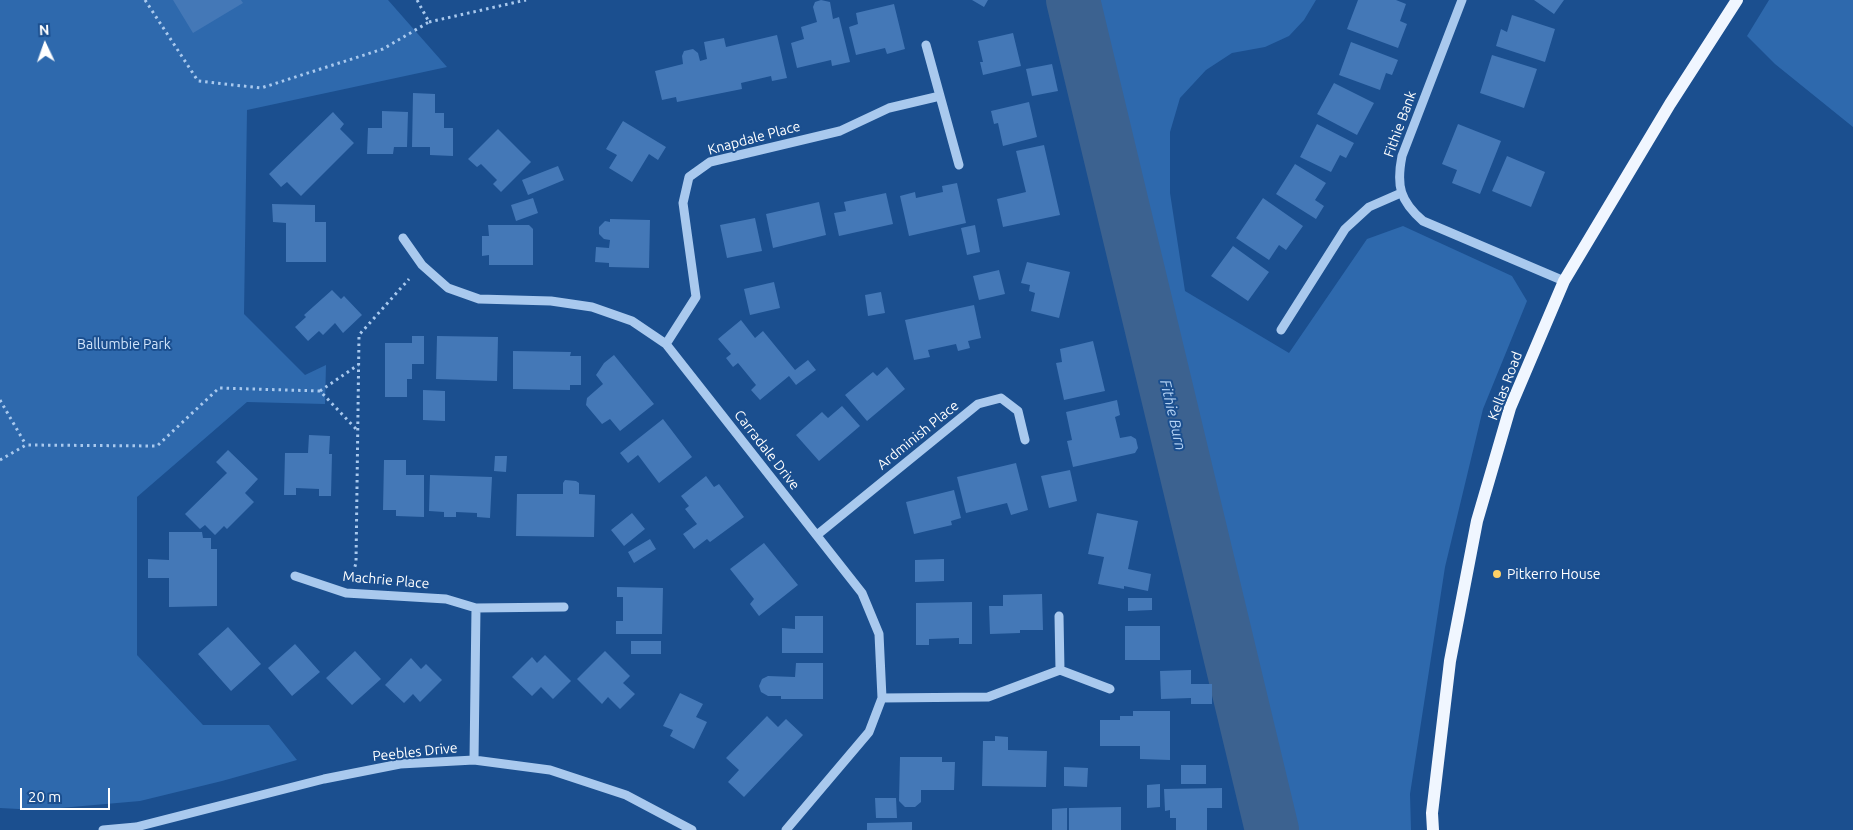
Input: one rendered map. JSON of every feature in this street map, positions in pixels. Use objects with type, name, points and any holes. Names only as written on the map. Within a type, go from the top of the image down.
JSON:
[{"type":"main road","name":"Kellas Road","points":[[1433,830],[1432,813],[1450,661],[1477,521],[1510,408],[1564,281],[1670,104],[1737,0]]},
{"type":"street","name":"Fithie Bank","points":[[1462,0],[1402,156],[1398,173],[1401,193],[1409,209],[1423,221],[1564,281]]},
{"type":"street","points":[[926,45],[959,165]]},
{"type":"street","name":"Knapdale Place","points":[[666,344],[696,297],[683,203],[689,177],[710,162],[840,131],[889,108],[940,96]]},
{"type":"street","points":[[1281,330],[1345,228],[1369,207],[1401,193]]},
{"type":"street","name":"Carradale Drive","points":[[403,238],[422,265],[448,288],[479,299],[551,301],[592,307],[632,321],[666,344],[862,593],[879,634],[882,698],[869,732],[786,830]]},
{"type":"street","name":"Ardminish Place","points":[[817,535],[978,404],[1001,398],[1018,411],[1025,440]]},
{"type":"street","name":"Machrie Place","points":[[295,576],[346,593],[446,599],[476,608],[564,607]]},
{"type":"street","points":[[474,760],[476,608]]},
{"type":"street","points":[[1059,616],[1060,670]]},
{"type":"street","points":[[882,698],[988,697],[1060,670],[1110,689]]},
{"type":"street","name":"Peebles Drive","points":[[103,830],[136,827],[324,779],[400,764],[474,760],[550,770],[626,795],[692,830]]},
{"type":"path","points":[[145,0],[198,81],[261,88],[383,49],[429,22],[526,0]]},
{"type":"path","points":[[417,0],[429,22]]},
{"type":"path","points":[[346,593],[356,564],[359,335],[422,265]]},
{"type":"path","points":[[0,460],[26,445],[157,446],[219,388],[320,391],[358,365]]},
{"type":"path","points":[[320,391],[357,430]]},
{"type":"path","points":[[0,400],[26,445]]},
{"type":"green space","name":"Ballumbie Park","points":[[0,0],[388,0],[447,67],[247,110],[244,314],[305,375],[326,365],[325,404],[247,402],[137,497],[137,655],[203,725],[269,725],[297,760],[140,801],[37,810],[0,808]]},
{"type":"green space","points":[[1055,0],[1316,0],[1304,20],[1289,36],[1265,47],[1232,53],[1206,70],[1180,98],[1170,132],[1170,193],[1185,291],[1289,353],[1367,239],[1403,226],[1512,276],[1527,301],[1483,409],[1445,567],[1410,794],[1411,830],[1252,830],[1242,764]]},
{"type":"green space","points":[[1769,0],[1853,0],[1853,127],[1775,64],[1747,36]]},
{"type":"building","points":[[173,0],[241,0],[243,3],[193,33]]},
{"type":"building","points":[[821,0],[830,2],[833,19],[839,17],[850,62],[832,66],[831,60],[797,68],[791,43],[804,39],[801,27],[817,22],[813,7],[815,2]]},
{"type":"building","points":[[972,0],[988,0],[984,7]]},
{"type":"building","points":[[1358,0],[1396,0],[1406,4],[1400,21],[1407,24],[1398,48],[1347,29]]},
{"type":"building","points":[[1534,0],[1564,0],[1554,14]]},
{"type":"building","points":[[894,4],[905,49],[887,54],[885,48],[856,55],[849,27],[858,24],[856,13]]},
{"type":"building","points":[[1512,15],[1555,29],[1545,62],[1496,46],[1501,29],[1507,32]]},
{"type":"building","points":[[1013,33],[1021,66],[983,75],[980,62],[983,62],[978,41]]},
{"type":"building","points":[[777,35],[787,78],[772,81],[771,76],[741,83],[742,89],[677,102],[676,97],[662,100],[655,71],[683,64],[682,56],[684,51],[693,49],[698,53],[700,61],[707,59],[704,42],[724,38],[726,47]]},
{"type":"building","points":[[1351,42],[1398,60],[1392,75],[1386,73],[1380,90],[1339,75]]},
{"type":"building","points":[[1492,55],[1537,69],[1524,108],[1480,93]]},
{"type":"building","points":[[1052,64],[1058,91],[1032,96],[1026,69]]},
{"type":"building","points":[[1334,83],[1374,103],[1357,135],[1317,114]]},
{"type":"building","points":[[413,93],[435,94],[435,113],[444,113],[444,128],[453,128],[453,156],[430,155],[430,147],[412,147]]},
{"type":"building","points":[[1029,102],[1037,137],[1003,146],[998,123],[994,124],[991,111]]},
{"type":"building","points":[[382,111],[408,112],[407,147],[394,147],[393,154],[367,154],[368,128],[382,128]]},
{"type":"building","points":[[333,112],[344,124],[340,129],[354,143],[301,196],[287,182],[281,187],[269,174]]},
{"type":"building","points":[[623,121],[666,147],[658,160],[649,154],[632,182],[609,168],[617,155],[606,149]]},
{"type":"building","points":[[1317,124],[1354,143],[1346,158],[1340,155],[1331,172],[1300,157]]},
{"type":"building","points":[[1458,124],[1501,141],[1480,194],[1452,183],[1457,170],[1442,164]]},
{"type":"building","points":[[498,129],[531,162],[501,192],[493,184],[497,180],[481,164],[477,167],[468,159]]},
{"type":"building","points":[[1044,145],[1060,215],[1003,227],[997,199],[1026,192],[1016,151]]},
{"type":"building","points":[[1507,156],[1545,172],[1531,207],[1492,191]]},
{"type":"building","points":[[1295,164],[1326,183],[1315,200],[1324,206],[1316,219],[1276,194]]},
{"type":"building","points":[[558,166],[564,180],[528,195],[522,180]]},
{"type":"building","points":[[957,183],[966,223],[909,236],[900,196],[915,192],[916,198],[943,192],[942,186]]},
{"type":"building","points":[[886,193],[893,224],[839,236],[834,213],[846,211],[844,202]]},
{"type":"building","points":[[533,198],[538,213],[516,221],[511,205]]},
{"type":"building","points":[[1263,198],[1303,226],[1286,250],[1279,245],[1269,260],[1236,238]]},
{"type":"building","points":[[819,202],[826,235],[773,248],[766,214]]},
{"type":"building","points":[[272,204],[315,205],[315,222],[326,222],[326,262],[286,262],[286,223],[273,222]]},
{"type":"building","points":[[755,218],[762,251],[727,258],[720,225]]},
{"type":"building","points":[[610,219],[650,220],[649,268],[609,267],[609,263],[595,262],[596,247],[609,248],[610,240],[604,239],[599,234],[599,227],[605,221],[610,222]]},
{"type":"building","points":[[488,225],[529,225],[533,229],[533,265],[489,265],[489,255],[482,256],[482,236],[489,236]]},
{"type":"building","points":[[975,225],[980,252],[967,255],[961,228]]},
{"type":"building","points":[[1233,246],[1269,272],[1248,301],[1211,276]]},
{"type":"building","points":[[1027,262],[1070,272],[1059,318],[1031,311],[1035,293],[1029,291],[1030,285],[1021,283]]},
{"type":"building","points":[[999,270],[1005,294],[979,300],[973,276]]},
{"type":"building","points":[[774,282],[780,308],[750,315],[744,289]]},
{"type":"building","points":[[332,290],[341,299],[344,296],[362,315],[343,333],[335,323],[323,335],[319,331],[308,341],[295,327],[306,317],[304,315]]},
{"type":"building","points":[[881,292],[885,313],[868,316],[865,295]]},
{"type":"building","points":[[974,305],[981,338],[968,341],[970,348],[958,351],[956,344],[928,350],[930,357],[914,360],[905,320]]},
{"type":"building","points":[[741,320],[755,338],[763,331],[795,370],[808,360],[816,370],[796,385],[789,376],[760,400],[751,390],[756,385],[738,363],[733,367],[726,358],[731,354],[718,339]]},
{"type":"building","points":[[412,336],[424,336],[424,364],[412,364],[412,379],[407,379],[407,397],[385,397],[385,343],[412,343]]},
{"type":"building","points":[[437,336],[498,337],[497,381],[436,379]]},
{"type":"building","points":[[1093,341],[1105,391],[1064,400],[1056,363],[1062,362],[1060,349]]},
{"type":"building","points":[[513,351],[571,352],[570,356],[581,356],[581,385],[570,385],[570,390],[513,389]]},
{"type":"building","points":[[614,355],[654,404],[620,431],[610,419],[602,424],[586,405],[587,398],[603,384],[596,375],[604,363]]},
{"type":"building","points":[[887,367],[905,389],[867,421],[845,395],[873,372],[877,376]]},
{"type":"building","points":[[423,390],[445,391],[445,421],[423,420]]},
{"type":"building","points":[[1117,400],[1120,415],[1115,417],[1120,438],[1131,436],[1136,439],[1138,448],[1135,453],[1073,467],[1067,441],[1072,440],[1066,412]]},
{"type":"building","points":[[842,406],[860,426],[819,461],[796,435],[822,412],[828,418]]},
{"type":"building","points":[[663,419],[692,457],[659,483],[638,455],[628,463],[620,453]]},
{"type":"building","points":[[309,435],[330,436],[329,454],[332,454],[331,496],[319,496],[319,489],[296,488],[296,495],[284,495],[285,453],[308,453]]},
{"type":"building","points":[[228,450],[258,479],[245,493],[254,502],[227,529],[224,526],[215,535],[205,525],[200,529],[185,514],[227,473],[216,462]]},
{"type":"building","points":[[495,456],[507,456],[506,472],[494,471]]},
{"type":"building","points":[[384,460],[406,460],[406,475],[424,475],[424,517],[396,516],[396,510],[383,510]]},
{"type":"building","points":[[1016,463],[1028,510],[1011,515],[1007,503],[966,513],[957,477]]},
{"type":"building","points":[[1070,470],[1077,501],[1049,508],[1041,476]]},
{"type":"building","points":[[430,475],[492,477],[490,518],[477,517],[477,513],[456,512],[456,517],[444,517],[444,512],[429,511]]},
{"type":"building","points":[[706,476],[714,487],[719,484],[744,517],[710,542],[707,539],[694,549],[683,534],[697,524],[685,509],[689,506],[681,496]]},
{"type":"building","points":[[565,480],[579,483],[579,494],[595,495],[594,537],[516,536],[517,494],[563,494],[563,483]]},
{"type":"building","points":[[954,490],[961,518],[951,521],[952,525],[914,534],[906,502]]},
{"type":"building","points":[[632,513],[645,529],[624,546],[611,530]]},
{"type":"building","points":[[1097,513],[1138,521],[1128,569],[1151,574],[1148,591],[1124,586],[1124,589],[1098,584],[1104,557],[1088,554]]},
{"type":"building","points":[[169,532],[202,532],[203,538],[211,538],[211,549],[217,549],[217,606],[169,607],[169,578],[148,578],[148,559],[169,560]]},
{"type":"building","points":[[650,539],[656,549],[634,563],[628,552]]},
{"type":"building","points":[[764,543],[798,585],[759,616],[750,604],[754,599],[730,569]]},
{"type":"building","points":[[944,559],[944,581],[915,582],[915,560]]},
{"type":"building","points":[[617,587],[663,588],[662,634],[616,634],[616,621],[623,621],[623,597],[617,597]]},
{"type":"building","points":[[1042,594],[1043,630],[1020,630],[1020,633],[990,634],[989,606],[1003,606],[1003,595]]},
{"type":"building","points":[[1128,598],[1152,598],[1152,610],[1128,611]]},
{"type":"building","points":[[972,602],[972,644],[959,644],[959,638],[929,639],[929,645],[916,645],[916,603]]},
{"type":"building","points":[[795,616],[823,616],[823,653],[782,653],[782,628],[795,629]]},
{"type":"building","points":[[1125,626],[1160,626],[1160,660],[1125,660]]},
{"type":"building","points":[[228,627],[261,664],[231,691],[198,654]]},
{"type":"building","points":[[631,641],[661,641],[661,654],[631,654]]},
{"type":"building","points":[[295,644],[320,672],[292,696],[268,668]]},
{"type":"building","points":[[355,651],[381,679],[352,705],[326,678]]},
{"type":"building","points":[[605,651],[630,676],[623,683],[635,694],[620,709],[608,697],[602,704],[577,679]]},
{"type":"building","points":[[545,655],[571,681],[553,699],[541,687],[532,696],[512,677],[532,657],[537,663]]},
{"type":"building","points":[[411,658],[421,669],[426,664],[442,680],[420,702],[413,694],[404,703],[385,685]]},
{"type":"building","points":[[796,663],[823,663],[823,699],[781,699],[781,696],[768,696],[761,692],[759,686],[762,679],[768,676],[795,677]]},
{"type":"building","points":[[1191,670],[1191,684],[1212,684],[1212,704],[1191,704],[1191,698],[1161,699],[1160,671]]},
{"type":"building","points":[[680,693],[703,704],[696,717],[707,722],[694,749],[670,736],[673,730],[663,726]]},
{"type":"building","points":[[1133,711],[1170,711],[1170,760],[1140,759],[1140,746],[1100,746],[1100,720],[1120,720],[1120,716],[1133,716]]},
{"type":"building","points":[[767,716],[778,727],[786,719],[803,735],[744,797],[728,782],[739,770],[726,758]]},
{"type":"building","points":[[995,736],[1008,737],[1008,750],[1047,751],[1046,787],[982,786],[983,741],[995,741]]},
{"type":"building","points":[[900,757],[942,757],[942,762],[955,762],[954,790],[921,790],[921,802],[915,807],[905,807],[899,801]]},
{"type":"building","points":[[1181,765],[1206,765],[1206,784],[1181,784]]},
{"type":"building","points":[[1064,767],[1088,768],[1087,787],[1064,786]]},
{"type":"building","points":[[1160,784],[1160,807],[1147,808],[1147,785]]},
{"type":"building","points":[[1222,788],[1222,808],[1207,808],[1207,830],[1176,830],[1176,818],[1170,818],[1170,810],[1165,811],[1164,789]]},
{"type":"building","points":[[875,798],[896,798],[897,818],[876,818]]},
{"type":"building","points":[[1121,807],[1121,830],[1069,830],[1069,808]]},
{"type":"building","points":[[1067,808],[1067,830],[1052,830],[1052,809]]},
{"type":"building","points":[[912,822],[912,830],[867,830],[867,823]]},
{"type":"waterway","name":"Fithie Burn","points":[[1073,0],[1272,830]]},
{"type":"place","name":"Pitkerro House","points":[[1497,574]]}]
